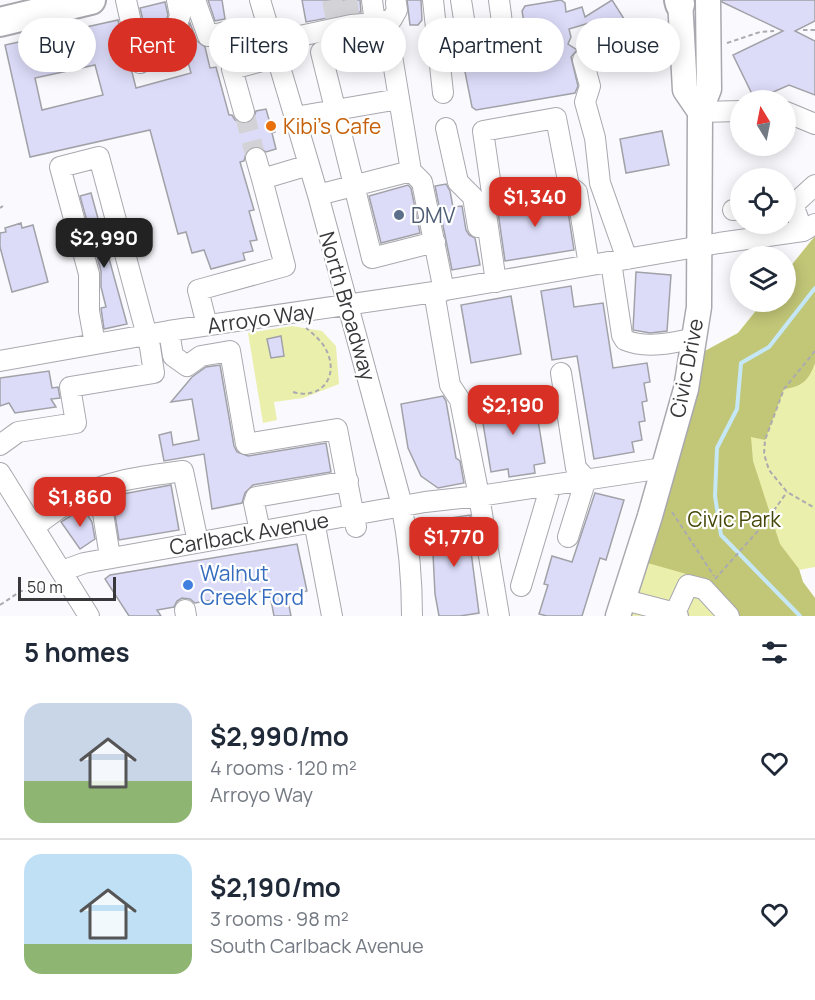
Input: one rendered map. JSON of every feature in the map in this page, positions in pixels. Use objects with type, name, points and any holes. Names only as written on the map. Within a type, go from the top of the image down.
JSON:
[{"type":"highway","points":[[0,22],[91,0]]},
{"type":"main road","name":"Civic Drive","points":[[622,608],[686,389],[695,338],[699,307],[700,112],[709,89],[708,0]]},
{"type":"main road","points":[[680,1],[685,90],[700,112]]},
{"type":"street","points":[[126,0],[145,56],[171,42],[180,16],[177,0]]},
{"type":"street","points":[[195,0],[209,36]]},
{"type":"street","name":"North Broadway","points":[[260,0],[265,18]]},
{"type":"street","points":[[372,0],[374,18]]},
{"type":"street","points":[[433,0],[443,93]]},
{"type":"street","points":[[460,0],[468,45],[497,40],[502,35],[499,0]]},
{"type":"street","points":[[393,18],[396,13],[396,3]]},
{"type":"street","points":[[435,242],[372,258],[321,52],[389,38],[411,171],[422,182],[435,242],[450,385],[460,400],[499,616]]},
{"type":"street","points":[[233,72],[244,111]]},
{"type":"street","name":"North Broadway","points":[[282,72],[318,195],[402,508],[412,586],[412,616]]},
{"type":"street","points":[[586,72],[590,86],[585,102],[595,138],[600,183],[619,260],[622,335],[625,340],[636,344],[672,343],[695,338]]},
{"type":"street","points":[[295,117],[399,99]]},
{"type":"street","points":[[700,112],[730,111]]},
{"type":"street","points":[[796,116],[815,124]]},
{"type":"street","points":[[491,282],[485,207],[493,200],[483,131],[556,118],[569,186],[577,192],[589,265]]},
{"type":"street","points":[[446,128],[458,182],[473,197],[491,282]]},
{"type":"street","points":[[0,445],[18,432],[76,423],[70,387],[153,373],[150,347],[99,157],[60,167],[89,274],[89,311],[95,344]]},
{"type":"street","points":[[207,325],[198,290],[285,266],[256,158]]},
{"type":"street","points":[[262,178],[309,165]]},
{"type":"street","points":[[318,195],[411,171]]},
{"type":"street","points":[[796,200],[815,185]]},
{"type":"street","points":[[796,213],[809,228]]},
{"type":"street","name":"Arroyo Way","points":[[0,361],[169,331],[439,291],[809,228]]},
{"type":"street","points":[[169,331],[173,356],[187,366],[201,356],[230,351],[246,444],[338,429],[355,521]]},
{"type":"street","points":[[561,373],[576,468],[586,479],[568,537]]},
{"type":"street","name":"Carlback Avenue","points":[[62,571],[79,564],[110,557],[314,521],[355,521],[425,502],[663,468]]},
{"type":"street","points":[[34,527],[72,500],[99,488],[124,480],[183,471],[198,542]]},
{"type":"street","points":[[0,473],[89,616]]},
{"type":"street","points":[[260,531],[254,503],[256,497],[348,481]]},
{"type":"street","points":[[521,586],[551,485]]},
{"type":"street","points":[[99,488],[110,557]]},
{"type":"street","points":[[314,521],[332,616]]},
{"type":"street","points":[[62,571],[76,616]]},
{"type":"street","points":[[622,608],[676,615],[688,585],[704,589],[729,616]]},
{"type":"path","points":[[803,30],[815,30]]},
{"type":"path","points":[[724,44],[760,32],[774,31]]},
{"type":"path","points":[[291,314],[323,345],[328,354],[331,371],[325,385],[319,390],[309,394],[293,392]]},
{"type":"path","points":[[815,351],[784,389],[765,440],[764,454],[769,470],[787,492],[815,508]]},
{"type":"path","points":[[672,512],[715,579],[765,523],[787,492]]},
{"type":"path","points":[[0,604],[21,591],[38,591],[44,588]]},
{"type":"green space","name":"Civic Park","points":[[815,236],[815,567],[799,570],[803,582],[815,598],[815,616],[618,616],[692,358],[738,333],[755,312],[796,312],[796,260]]},
{"type":"green space","name":"Civic Park","points":[[815,236],[815,363],[804,382],[784,389],[765,440],[751,437],[753,461],[780,544],[799,569],[803,582],[815,598],[815,616],[734,616],[697,577],[637,560],[692,358],[738,333],[755,312],[796,312],[796,260]]},
{"type":"green space","points":[[292,326],[322,331],[336,346],[339,384],[303,398],[274,402],[277,420],[263,423],[248,333]]},
{"type":"building","points":[[208,0],[222,0],[225,18],[214,18]]},
{"type":"building","points":[[302,0],[360,0],[361,12],[309,21],[309,18],[305,18]]},
{"type":"building","points":[[407,0],[421,0],[422,18],[418,18],[418,25],[410,25]]},
{"type":"building","points":[[561,0],[565,3],[566,12],[582,7],[585,17],[612,0],[624,18],[576,18],[576,27],[569,29],[571,37],[568,44],[576,49],[571,57],[578,86],[575,93],[476,110],[472,107],[465,72],[564,72],[564,18],[523,18],[522,11],[525,6]]},
{"type":"building","points":[[722,0],[815,0],[815,21],[795,31],[815,41],[815,95],[789,85],[778,90],[750,90],[733,55],[783,31]]},
{"type":"building","points":[[165,2],[168,15],[167,18],[142,18],[140,8]]},
{"type":"building","points":[[108,22],[108,72],[132,72],[136,88],[197,72],[197,41],[205,47],[209,72],[217,72],[229,115],[240,123],[247,124],[253,120],[256,111],[266,109],[275,132],[272,133],[276,149],[266,152],[259,147],[252,147],[247,150],[244,161],[240,162],[254,210],[249,211],[257,240],[250,241],[253,251],[243,253],[245,260],[211,269],[204,250],[192,253],[186,232],[178,234],[150,130],[30,157],[5,45],[18,42],[18,72],[63,72],[35,78],[42,110],[103,95],[96,69],[96,25]]},
{"type":"building","points":[[662,131],[669,165],[626,173],[620,139]]},
{"type":"building","points":[[446,184],[453,207],[462,206],[466,230],[475,238],[480,265],[452,270],[435,186]]},
{"type":"building","name":"DMV","points":[[408,185],[411,188],[420,233],[381,243],[369,196]]},
{"type":"building","points":[[91,193],[127,324],[104,329],[101,308],[106,307],[101,287],[101,271],[80,196]]},
{"type":"building","points":[[561,195],[566,199],[574,250],[505,261],[498,212],[504,204]]},
{"type":"building","points":[[21,223],[22,228],[33,225],[48,282],[12,292],[0,247],[0,233],[6,232],[5,228]]},
{"type":"building","points":[[636,272],[671,275],[667,331],[650,333],[633,330]]},
{"type":"building","points":[[571,286],[574,307],[603,303],[613,368],[647,363],[650,382],[644,383],[647,401],[642,402],[645,421],[639,422],[642,440],[632,442],[634,452],[594,459],[577,356],[552,360],[541,291]]},
{"type":"building","points":[[511,296],[521,354],[471,363],[461,305]]},
{"type":"building","points":[[281,336],[284,356],[271,358],[267,339]]},
{"type":"building","points":[[220,365],[237,452],[248,456],[326,443],[331,472],[253,485],[245,493],[242,503],[212,509],[204,454],[164,461],[159,435],[171,432],[173,445],[199,440],[192,399],[171,402],[192,377],[206,367]]},
{"type":"building","points":[[49,371],[52,388],[58,387],[60,398],[51,399],[56,407],[15,413],[9,403],[0,406],[0,378]]},
{"type":"building","points":[[443,396],[446,401],[456,458],[460,461],[464,483],[438,488],[421,476],[408,448],[401,404]]},
{"type":"building","points":[[534,396],[545,463],[534,465],[535,473],[509,477],[508,469],[491,472],[480,405]]},
{"type":"building","points":[[171,485],[179,530],[119,540],[112,496]]},
{"type":"building","points":[[595,493],[624,500],[606,560],[600,558],[582,616],[539,614],[548,585],[544,584],[552,556],[572,562]]},
{"type":"building","points":[[83,508],[92,522],[95,539],[80,549],[61,522]]},
{"type":"building","points":[[470,515],[474,538],[470,544],[479,613],[439,616],[435,594],[432,534],[444,519]]},
{"type":"building","name":"Walnut Creek Ford","points":[[297,544],[307,591],[287,596],[291,616],[274,616],[269,590],[195,603],[190,599],[182,598],[174,607],[157,610],[161,616],[129,616],[105,579],[110,575]]},
{"type":"waterway","points":[[800,616],[721,535],[715,496],[717,448],[737,409],[741,363],[769,347],[815,288]]},
{"type":"tunnel","points":[[332,0],[335,18]]},
{"type":"tunnel","points":[[347,0],[350,18]]},
{"type":"tunnel","points":[[244,112],[256,158]]},
{"type":"place","name":"Kibi's Cafe","points":[[271,126]]},
{"type":"place","name":"DMV","points":[[399,215]]},
{"type":"place","name":"Walnut Creek Ford","points":[[188,585]]}]
